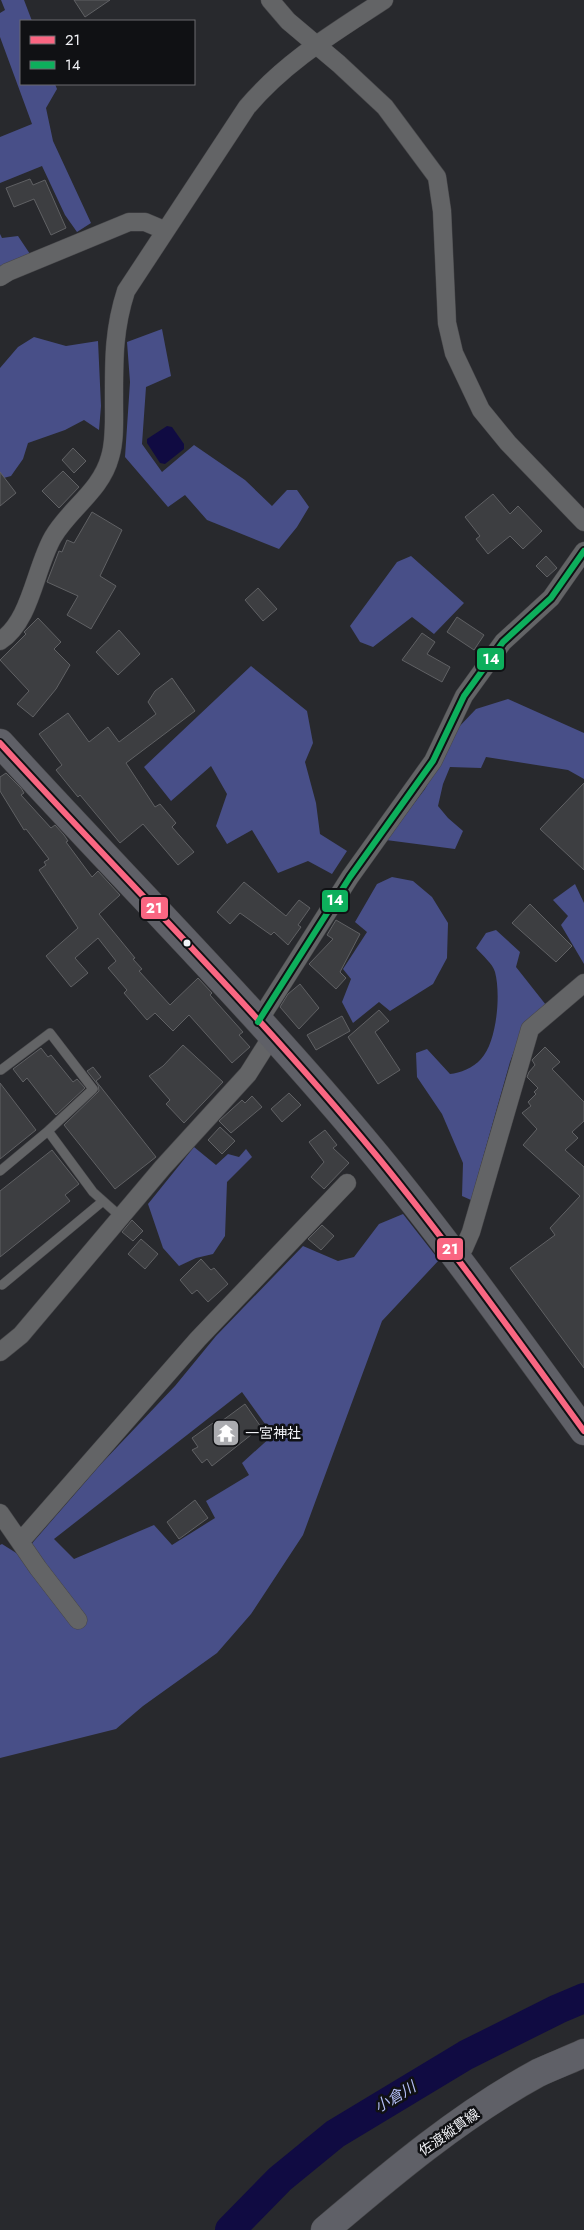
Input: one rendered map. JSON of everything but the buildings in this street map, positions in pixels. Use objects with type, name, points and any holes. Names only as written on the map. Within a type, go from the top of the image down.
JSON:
[{"type":"main road","points":[[0,743],[265,1029],[376,1155],[456,1256],[582,1424]]},
{"type":"main road","name":"佐渡縦貫線","points":[[325,2230],[387,2177],[450,2129],[538,2073],[584,2053]]},
{"type":"street","points":[[270,0],[288,21],[339,64],[385,107],[437,177],[444,229],[447,322],[454,353],[481,410],[508,443],[584,522]]},
{"type":"street","points":[[0,642],[20,619],[53,536],[89,496],[101,478],[110,458],[114,431],[117,319],[126,291],[164,230],[247,107],[268,82],[316,46],[384,0]]},
{"type":"street","points":[[0,277],[129,222],[146,222],[164,230]]},
{"type":"street","points":[[0,1352],[21,1335],[163,1167],[248,1074],[265,1029],[350,877],[433,761],[464,696],[503,642],[550,598],[584,551]]},
{"type":"street","points":[[456,1256],[464,1248],[471,1232],[530,1029],[584,982]]},
{"type":"street","points":[[20,1542],[198,1339],[347,1183]]},
{"type":"street","points":[[0,1513],[78,1620]]},
{"type":"lane","points":[[0,1171],[48,1131],[93,1089],[50,1033],[2,1070]]},
{"type":"lane","points":[[48,1131],[93,1192],[121,1217]]},
{"type":"lane","points":[[2,1284],[103,1201]]},
{"type":"shaded area","points":[[1,0],[24,0],[32,20],[20,20],[20,85],[55,85],[57,89],[46,108],[53,141],[91,223],[77,232],[65,215],[42,166],[0,183],[0,137],[32,124],[0,37],[0,13],[5,10]]},
{"type":"shaded area","points":[[0,234],[2,238],[18,236],[30,254],[0,269]]},
{"type":"shaded area","points":[[162,329],[171,376],[146,387],[142,444],[162,472],[194,445],[245,480],[272,506],[287,490],[297,490],[309,507],[297,527],[279,549],[207,520],[185,495],[168,507],[125,457],[130,382],[127,342]]},
{"type":"shaded area","points":[[34,337],[66,346],[98,341],[101,406],[99,430],[84,420],[65,430],[28,443],[23,459],[11,476],[0,479],[0,368],[18,347]]},
{"type":"shaded area","points":[[167,426],[172,427],[184,444],[184,449],[165,464],[160,463],[147,443],[147,439]]},
{"type":"shaded area","points":[[411,556],[464,603],[434,634],[412,617],[373,647],[360,642],[350,626],[397,562]]},
{"type":"shaded area","points":[[251,666],[307,711],[313,743],[305,762],[316,803],[320,834],[347,851],[332,874],[308,861],[278,873],[252,830],[227,844],[216,826],[227,794],[211,766],[171,801],[144,767]]},
{"type":"shaded area","points":[[508,699],[584,733],[584,779],[568,770],[486,757],[481,768],[450,767],[443,784],[438,806],[463,831],[455,849],[386,840],[425,789],[456,730],[476,709]]},
{"type":"shaded area","points":[[392,877],[413,881],[432,897],[448,923],[447,958],[433,984],[390,1011],[379,1002],[353,1023],[342,1002],[351,979],[343,969],[367,932],[355,922],[377,884]]},
{"type":"shaded area","points":[[575,884],[584,903],[584,964],[561,925],[568,916],[553,900]]},
{"type":"shaded area","points":[[496,930],[520,952],[516,967],[546,1005],[523,1027],[510,1062],[471,1200],[462,1196],[463,1163],[442,1114],[417,1077],[416,1053],[427,1049],[450,1074],[462,1071],[481,1059],[491,1041],[494,1030],[498,992],[495,972],[492,966],[476,948],[486,933]]},
{"type":"shaded area","points":[[194,1147],[216,1165],[228,1154],[239,1157],[246,1149],[252,1157],[227,1182],[225,1236],[213,1254],[196,1258],[179,1266],[163,1248],[148,1204]]},
{"type":"shaded area","points":[[403,1214],[439,1260],[382,1321],[303,1535],[251,1614],[217,1653],[143,1706],[116,1729],[0,1758],[0,1545],[2,1544],[21,1556],[100,1465],[175,1386],[216,1336],[303,1246],[338,1261],[354,1257],[379,1224]],"holes":[[[242,1392],[273,1435],[242,1463],[249,1475],[206,1501],[215,1518],[172,1545],[154,1525],[74,1559],[54,1539]]]},
{"type":"waterway","name":"小倉川","points":[[230,2230],[280,2179],[335,2134],[466,2055],[584,1998]]},
{"type":"transit line","name":"14","points":[[258,1022],[350,877],[433,761],[464,696],[503,642],[551,598],[584,551]]},
{"type":"transit line","name":"21","points":[[0,743],[238,998],[376,1155],[430,1223],[584,1431]]},
{"type":"place","name":"一宮神社","points":[[226,1433]]}]
